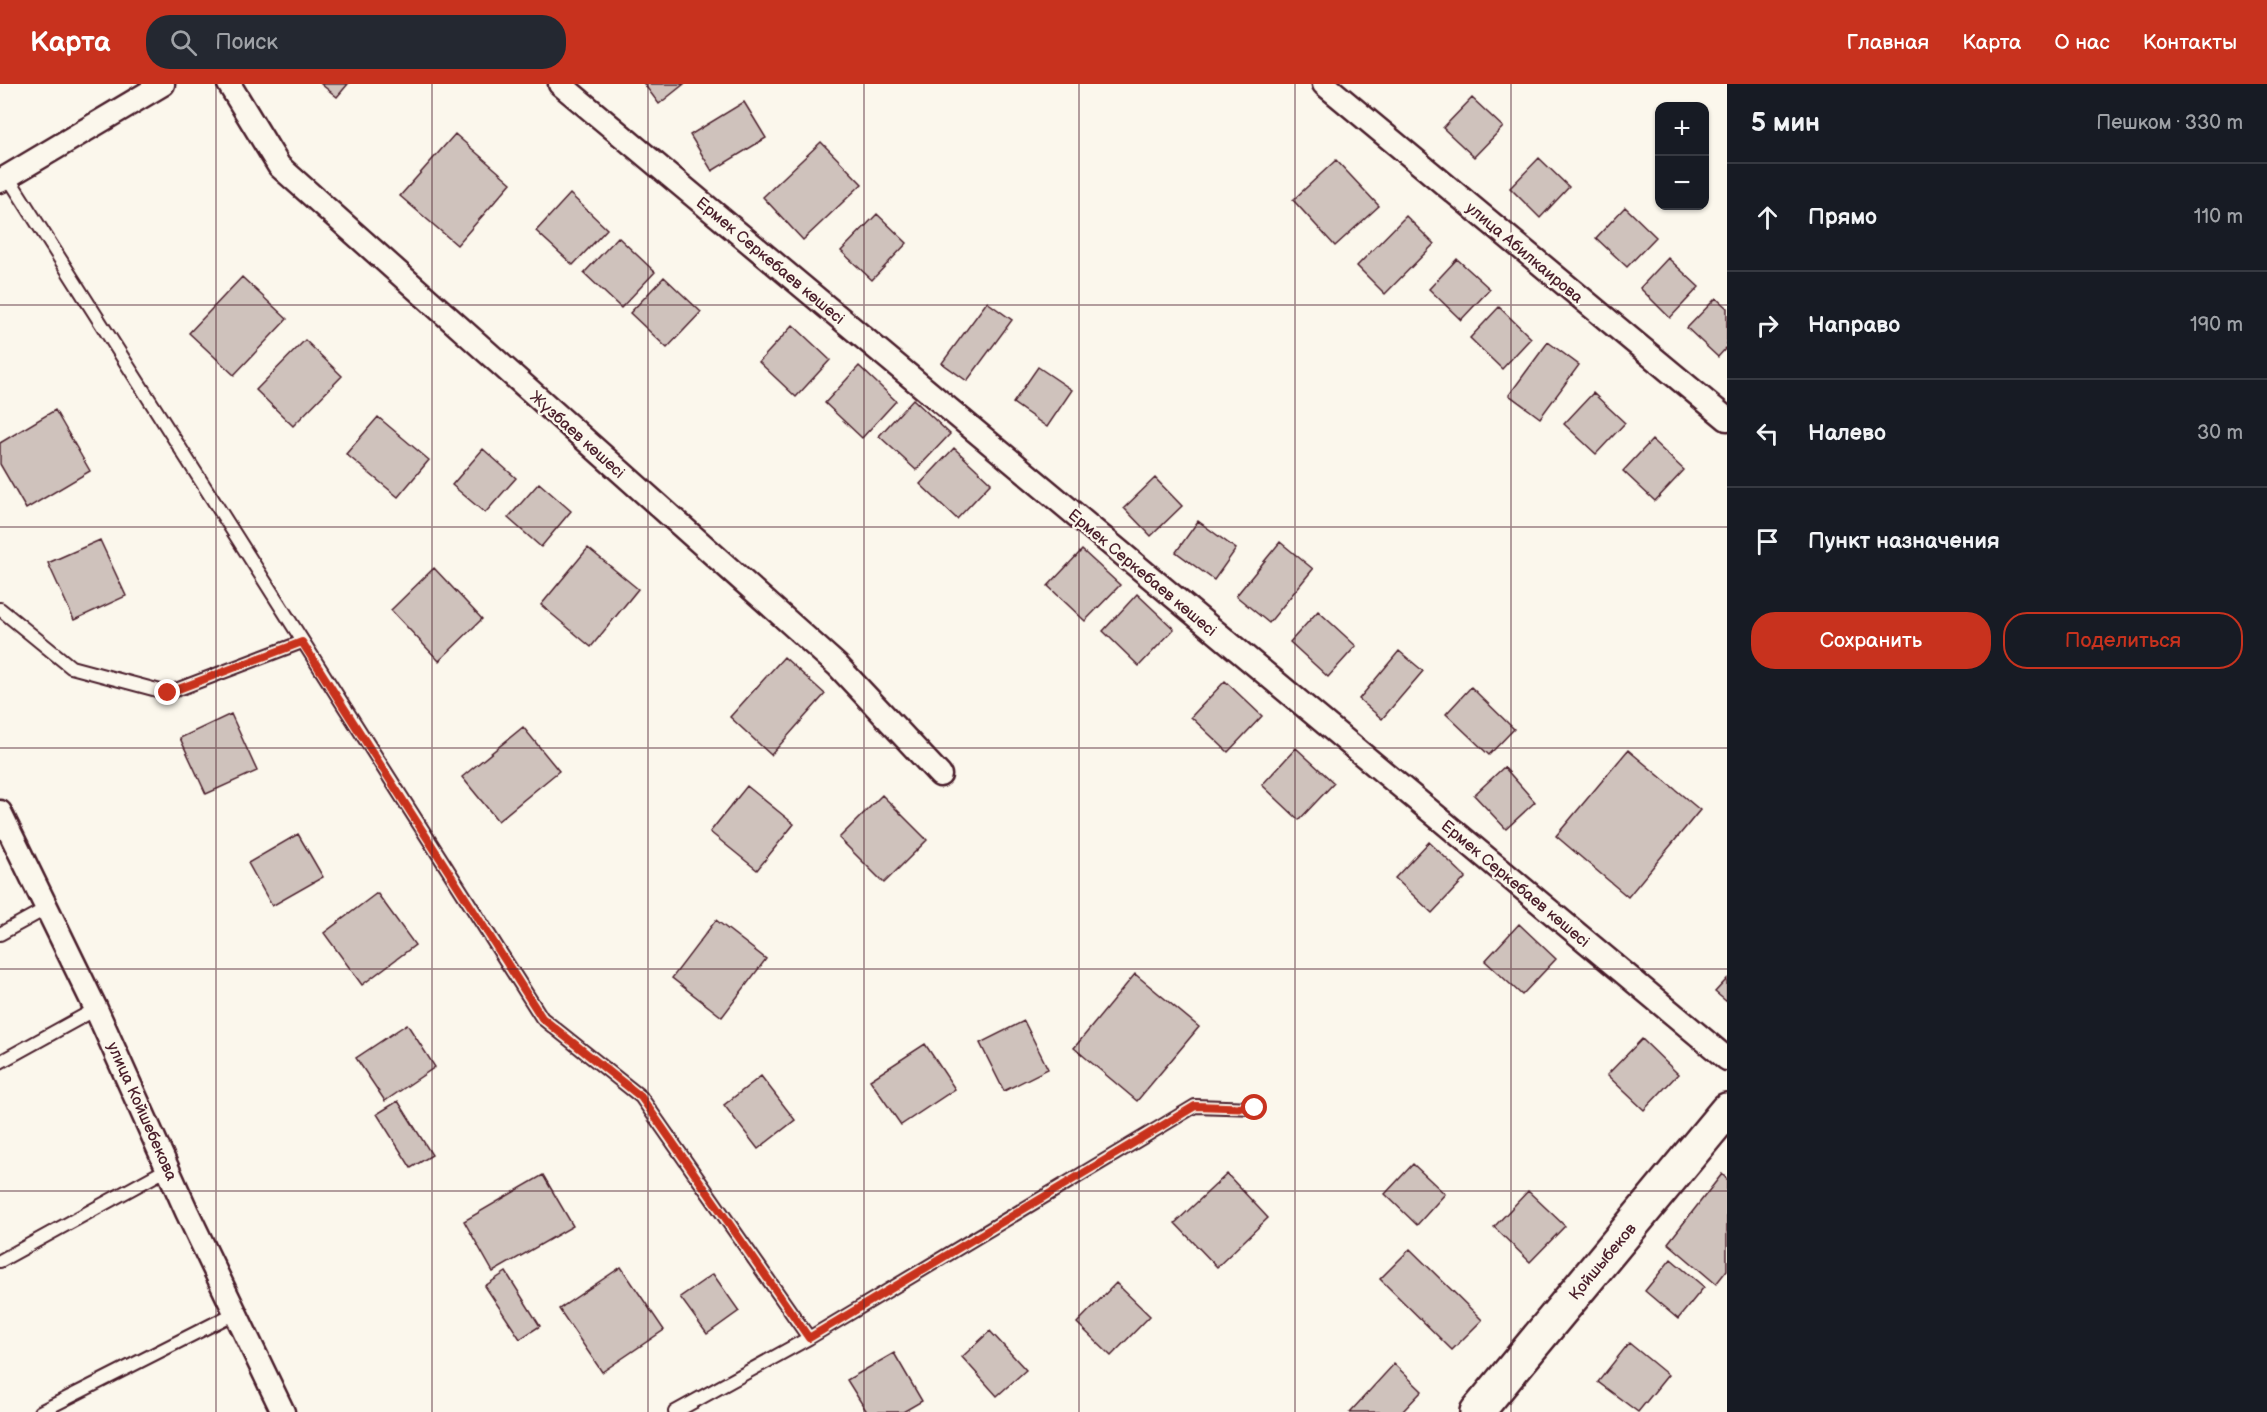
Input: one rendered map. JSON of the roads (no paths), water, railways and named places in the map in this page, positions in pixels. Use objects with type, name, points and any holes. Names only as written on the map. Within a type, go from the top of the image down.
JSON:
[{"type":"street","points":[[4,179],[163,84]]},
{"type":"street","name":"Жүзбаев көшесі","points":[[229,84],[279,166],[838,666],[940,775]]},
{"type":"street","name":"Ермек Серкебаев көшесі","points":[[560,84],[1727,1059]]},
{"type":"street","name":"улица Абилкаирова","points":[[1324,84],[1727,419]]},
{"type":"street","name":"улица Койшебекова","points":[[0,812],[96,1009],[187,1212],[237,1312],[283,1412]]},
{"type":"street","name":"Қойшыбеков","points":[[1477,1412],[1727,1110]]},
{"type":"lane","points":[[4,179],[542,1018],[641,1097],[809,1338]]},
{"type":"lane","points":[[0,609],[71,667],[168,693],[302,642]]},
{"type":"lane","points":[[0,934],[47,908]]},
{"type":"lane","points":[[0,1062],[96,1009]]},
{"type":"lane","points":[[675,1412],[809,1338],[1195,1106],[1255,1108]]},
{"type":"lane","points":[[0,1261],[169,1168]]},
{"type":"lane","points":[[40,1412],[237,1312]]}]
